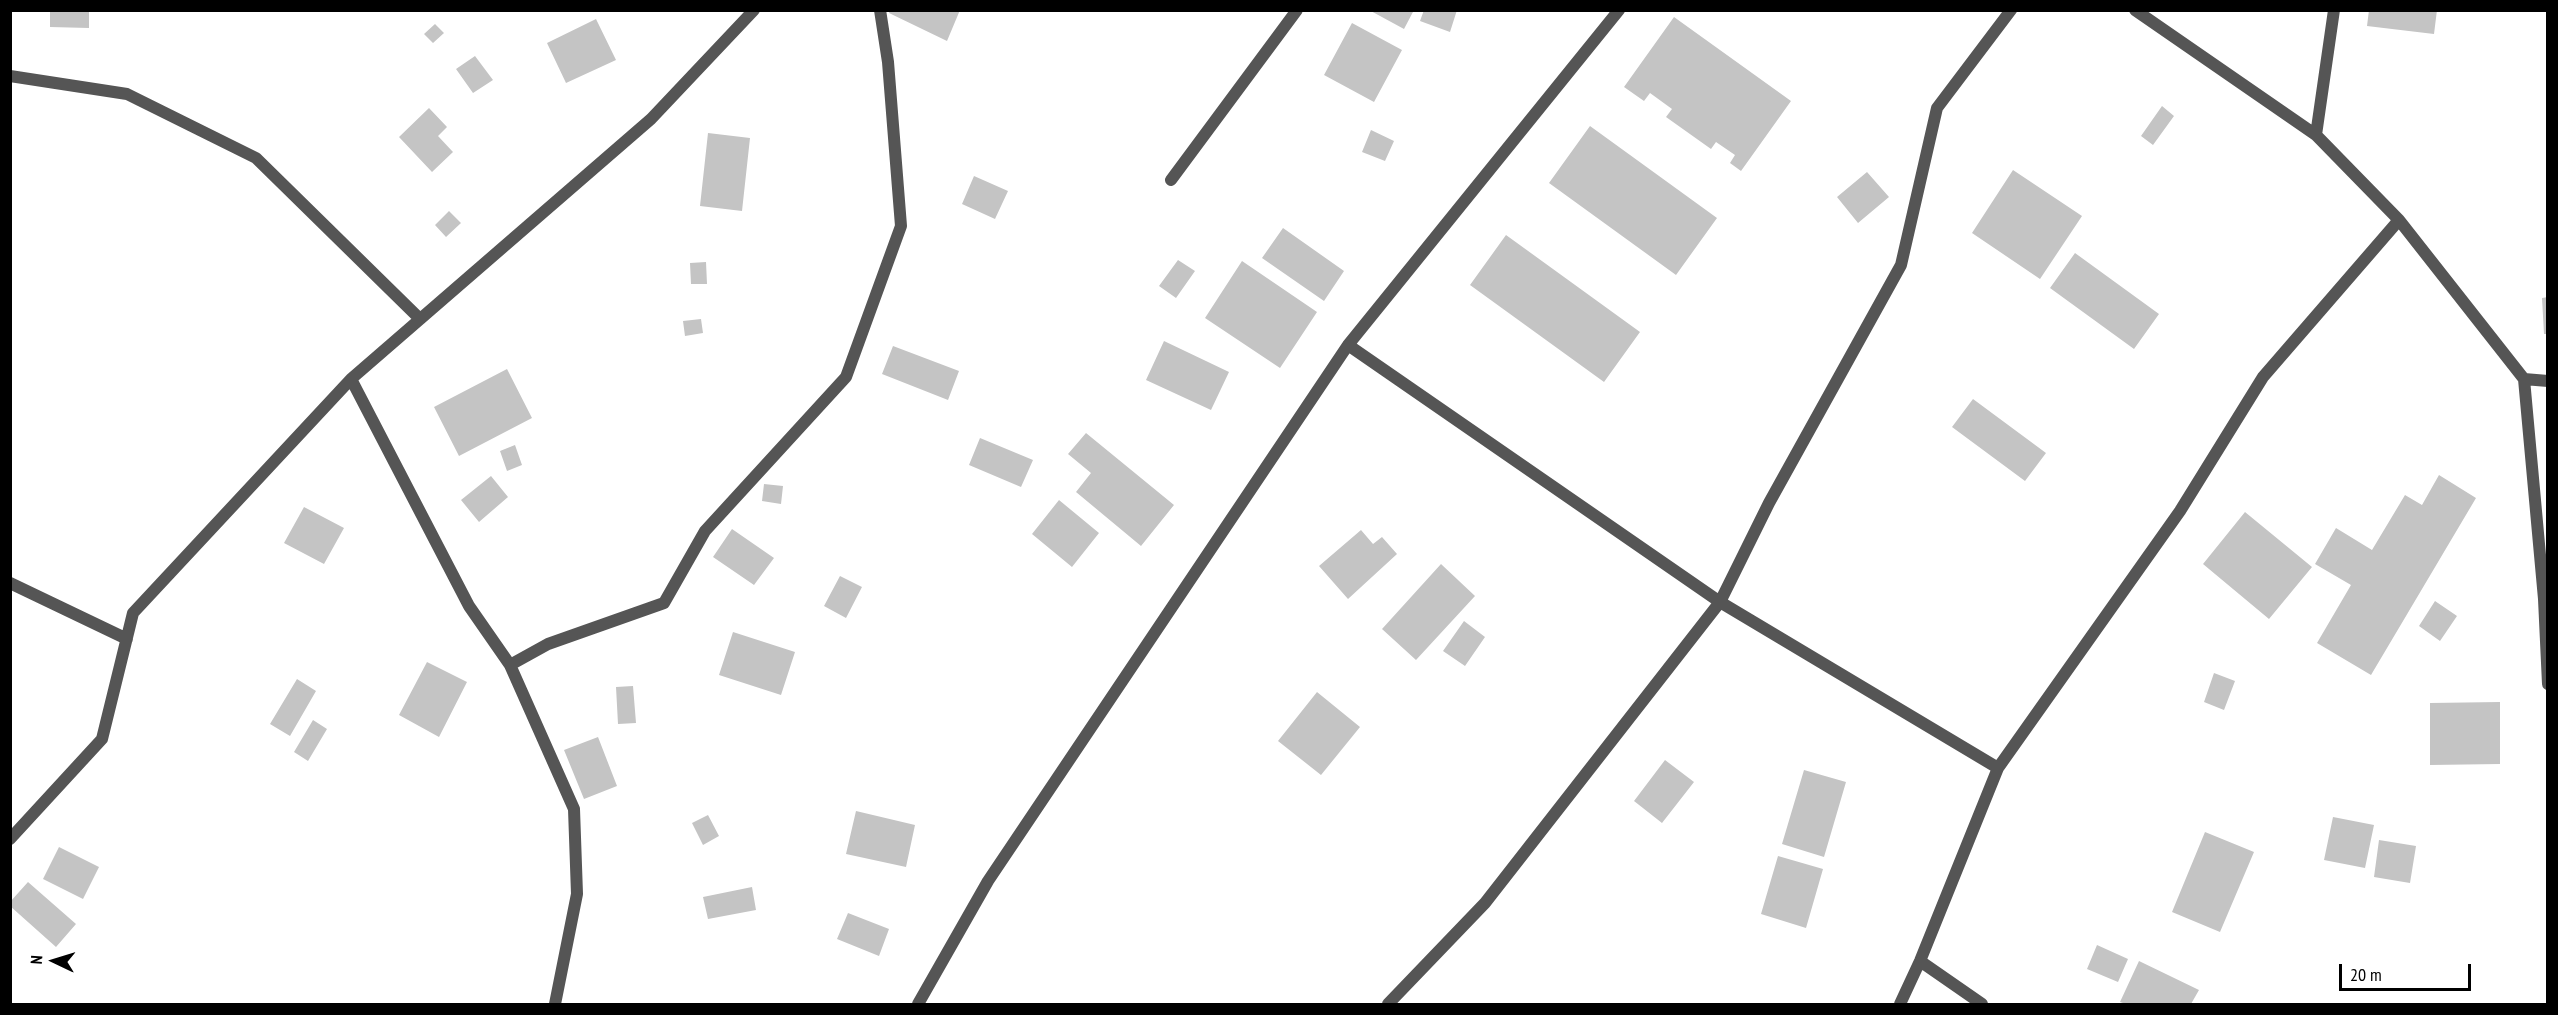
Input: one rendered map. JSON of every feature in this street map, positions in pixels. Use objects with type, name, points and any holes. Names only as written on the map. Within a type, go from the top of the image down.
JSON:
[{"type":"street","points":[[10,839],[102,739],[132,613],[351,379],[651,119],[754,10]]},
{"type":"street","points":[[510,665],[548,644],[664,603],[705,531],[846,376],[901,226],[888,62],[880,10]]},
{"type":"street","points":[[1171,180],[1297,10]]},
{"type":"street","points":[[918,1005],[988,881],[1348,345],[1619,10]]},
{"type":"street","points":[[1388,1005],[1485,903],[1720,602],[1769,503],[1901,265],[1937,108],[2011,10]]},
{"type":"street","points":[[2135,10],[2316,135],[2399,220],[2524,379],[2544,599],[2547,684]]},
{"type":"street","points":[[2316,135],[2334,10]]},
{"type":"street","points":[[10,76],[127,94],[256,158],[419,318]]},
{"type":"street","points":[[1900,1005],[1998,768],[2180,511],[2264,377],[2399,220]]},
{"type":"street","points":[[1348,345],[1720,602],[1998,768]]},
{"type":"street","points":[[351,379],[469,606],[510,665],[574,809],[577,894],[555,1005]]},
{"type":"street","points":[[2524,379],[2547,381]]},
{"type":"street","points":[[10,583],[127,639]]},
{"type":"street","points":[[1920,961],[1982,1005]]},
{"type":"building","points":[[50,10],[89,10],[89,28],[50,27]]},
{"type":"building","points":[[890,10],[960,10],[947,41],[889,13]]},
{"type":"building","points":[[1369,10],[1414,10],[1404,29]]},
{"type":"building","points":[[1424,10],[1457,10],[1450,32],[1420,21]]},
{"type":"building","points":[[2369,10],[2437,10],[2434,34],[2367,26]]},
{"type":"building","points":[[1674,17],[1791,101],[1741,171],[1730,163],[1735,155],[1716,142],[1711,149],[1666,117],[1672,109],[1650,93],[1644,101],[1624,87]]},
{"type":"building","points":[[596,19],[616,60],[566,83],[547,43]]},
{"type":"building","points":[[1352,23],[1402,50],[1374,102],[1324,75]]},
{"type":"building","points":[[435,24],[444,33],[433,43],[424,34]]},
{"type":"building","points":[[475,56],[493,80],[473,93],[456,69]]},
{"type":"building","points":[[2162,106],[2174,116],[2153,145],[2141,136]]},
{"type":"building","points":[[429,108],[447,127],[438,136],[453,152],[432,172],[399,137]]},
{"type":"building","points":[[1590,126],[1717,218],[1676,275],[1549,183]]},
{"type":"building","points":[[1371,130],[1394,141],[1385,161],[1362,152]]},
{"type":"building","points":[[708,133],[750,138],[742,211],[700,206]]},
{"type":"building","points":[[2013,170],[2082,216],[2040,279],[1972,233]]},
{"type":"building","points":[[1867,172],[1889,197],[1858,223],[1837,197]]},
{"type":"building","points":[[974,176],[1008,191],[995,219],[962,204]]},
{"type":"building","points":[[449,211],[461,223],[446,237],[435,225]]},
{"type":"building","points":[[1283,228],[1344,271],[1324,301],[1262,258]]},
{"type":"building","points":[[1506,235],[1640,332],[1604,382],[1470,285]]},
{"type":"building","points":[[2075,253],[2159,314],[2134,349],[2050,288]]},
{"type":"building","points":[[1178,260],[1195,271],[1176,298],[1159,286]]},
{"type":"building","points":[[1242,261],[1317,312],[1280,368],[1205,318]]},
{"type":"building","points":[[706,262],[707,284],[691,284],[690,263]]},
{"type":"building","points":[[2548,297],[2548,334],[2544,334],[2542,298]]},
{"type":"building","points":[[701,319],[703,333],[685,336],[683,321]]},
{"type":"building","points":[[1164,341],[1229,372],[1211,410],[1146,380]]},
{"type":"building","points":[[893,346],[959,371],[948,400],[882,374]]},
{"type":"building","points":[[507,369],[532,418],[459,456],[434,407]]},
{"type":"building","points":[[1973,399],[2046,453],[2025,481],[1952,427]]},
{"type":"building","points":[[1086,433],[1174,505],[1141,546],[1076,492],[1091,473],[1068,454]]},
{"type":"building","points":[[980,438],[1033,460],[1021,487],[969,465]]},
{"type":"building","points":[[515,445],[522,465],[507,471],[500,451]]},
{"type":"building","points":[[2439,475],[2476,498],[2371,675],[2317,643],[2351,585],[2315,564],[2336,528],[2372,550],[2405,495],[2422,505]]},
{"type":"building","points":[[491,476],[508,497],[479,522],[461,500]]},
{"type":"building","points":[[764,484],[783,486],[781,504],[762,501]]},
{"type":"building","points":[[1059,500],[1099,533],[1072,567],[1032,534]]},
{"type":"building","points":[[304,507],[344,528],[324,564],[284,543]]},
{"type":"building","points":[[2245,512],[2312,567],[2269,619],[2203,564]]},
{"type":"building","points":[[732,529],[774,558],[754,585],[713,557]]},
{"type":"building","points":[[1361,530],[1373,544],[1382,537],[1397,554],[1348,599],[1319,566]]},
{"type":"building","points":[[1441,564],[1475,596],[1416,660],[1382,629]]},
{"type":"building","points":[[840,576],[862,587],[846,618],[824,606]]},
{"type":"building","points":[[2435,601],[2457,616],[2440,641],[2419,626]]},
{"type":"building","points":[[1464,621],[1485,637],[1465,666],[1443,651]]},
{"type":"building","points":[[733,632],[795,652],[781,695],[719,675]]},
{"type":"building","points":[[427,662],[467,682],[439,737],[399,715]]},
{"type":"building","points":[[2214,673],[2235,681],[2224,710],[2204,702]]},
{"type":"building","points":[[297,679],[316,691],[290,736],[270,724]]},
{"type":"building","points":[[633,686],[636,723],[618,724],[616,687]]},
{"type":"building","points":[[1317,692],[1360,727],[1321,775],[1278,741]]},
{"type":"building","points":[[2500,702],[2500,764],[2430,765],[2430,703]]},
{"type":"building","points":[[313,720],[327,729],[308,761],[294,752]]},
{"type":"building","points":[[598,737],[617,786],[584,799],[564,750]]},
{"type":"building","points":[[1665,760],[1694,782],[1662,823],[1634,801]]},
{"type":"building","points":[[1804,770],[1846,782],[1824,857],[1782,844]]},
{"type":"building","points":[[856,811],[915,825],[906,867],[846,854]]},
{"type":"building","points":[[708,815],[719,836],[703,845],[692,823]]},
{"type":"building","points":[[2333,817],[2374,825],[2365,868],[2324,860]]},
{"type":"building","points":[[2205,832],[2254,852],[2220,932],[2172,912]]},
{"type":"building","points":[[2379,840],[2416,846],[2410,883],[2374,877]]},
{"type":"building","points":[[59,847],[99,867],[83,899],[43,879]]},
{"type":"building","points":[[1778,856],[1823,869],[1806,928],[1761,914]]},
{"type":"building","points":[[28,882],[76,924],[56,947],[10,906],[10,902]]},
{"type":"building","points":[[752,887],[756,910],[708,919],[703,897]]},
{"type":"building","points":[[848,913],[889,929],[879,956],[837,939]]},
{"type":"building","points":[[2097,945],[2128,959],[2118,982],[2087,969]]},
{"type":"building","points":[[2139,961],[2199,990],[2191,1004],[2126,1004],[2120,1002]]}]
